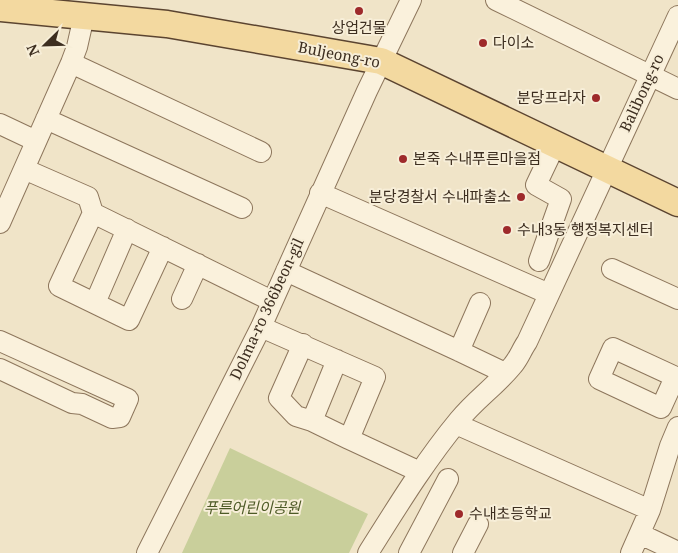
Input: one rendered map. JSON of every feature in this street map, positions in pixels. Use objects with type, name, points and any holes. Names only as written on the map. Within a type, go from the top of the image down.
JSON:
[{"type":"main road","name":"Buljeong-ro","points":[[0,8],[167,24],[381,61],[678,203]]},
{"type":"street","name":"Dolma-ro 366beon-gil","points":[[147,553],[261,327],[320,193],[410,0]]},
{"type":"street","points":[[496,0],[678,88]]},
{"type":"street","points":[[0,223],[6,193],[24,169],[71,63],[77,47],[84,16]]},
{"type":"street","name":"Balibong-ro","points":[[368,553],[400,501],[456,424],[514,364],[527,342],[678,16]]},
{"type":"street","points":[[71,63],[261,152]]},
{"type":"street","points":[[46,119],[242,208]]},
{"type":"street","points":[[0,124],[36,141]]},
{"type":"street","points":[[539,261],[561,199],[536,185],[555,145]]},
{"type":"street","points":[[24,169],[88,197],[93,213],[59,286],[129,320],[163,247]]},
{"type":"street","points":[[320,193],[549,294]]},
{"type":"street","points":[[93,213],[272,301]]},
{"type":"street","points":[[95,303],[127,229]]},
{"type":"street","points":[[549,232],[572,245]]},
{"type":"street","points":[[182,299],[198,264]]},
{"type":"street","points":[[612,269],[678,298]]},
{"type":"street","points":[[286,271],[505,373]]},
{"type":"street","points":[[459,351],[480,303]]},
{"type":"street","points":[[261,327],[375,377],[349,439]]},
{"type":"street","points":[[0,341],[128,399],[120,417],[112,418],[82,404],[72,403],[0,369]]},
{"type":"street","points":[[302,344],[279,398],[296,416],[312,421],[420,472]]},
{"type":"street","points":[[312,421],[337,360]]},
{"type":"street","points":[[456,424],[650,510]]},
{"type":"street","points":[[632,553],[674,448],[678,427]]},
{"type":"street","points":[[409,553],[448,479]]},
{"type":"street","points":[[463,553],[478,524]]},
{"type":"street","points":[[640,534],[678,552]]},
{"type":"green space","name":"푸른어린이공원","points":[[230,448],[368,514],[349,553],[182,553]]},
{"type":"place","name":"상업건물","points":[[359,11]]},
{"type":"place","name":"다이소","points":[[483,43]]},
{"type":"place","name":"분당프라자","points":[[596,98]]},
{"type":"place","name":"본죽 수내푸른마을점","points":[[403,159]]},
{"type":"place","name":"분당경찰서 수내파출소","points":[[521,197]]},
{"type":"place","name":"수내3동 행정복지센터","points":[[507,230]]},
{"type":"place","name":"수내초등학교","points":[[459,514]]}]
